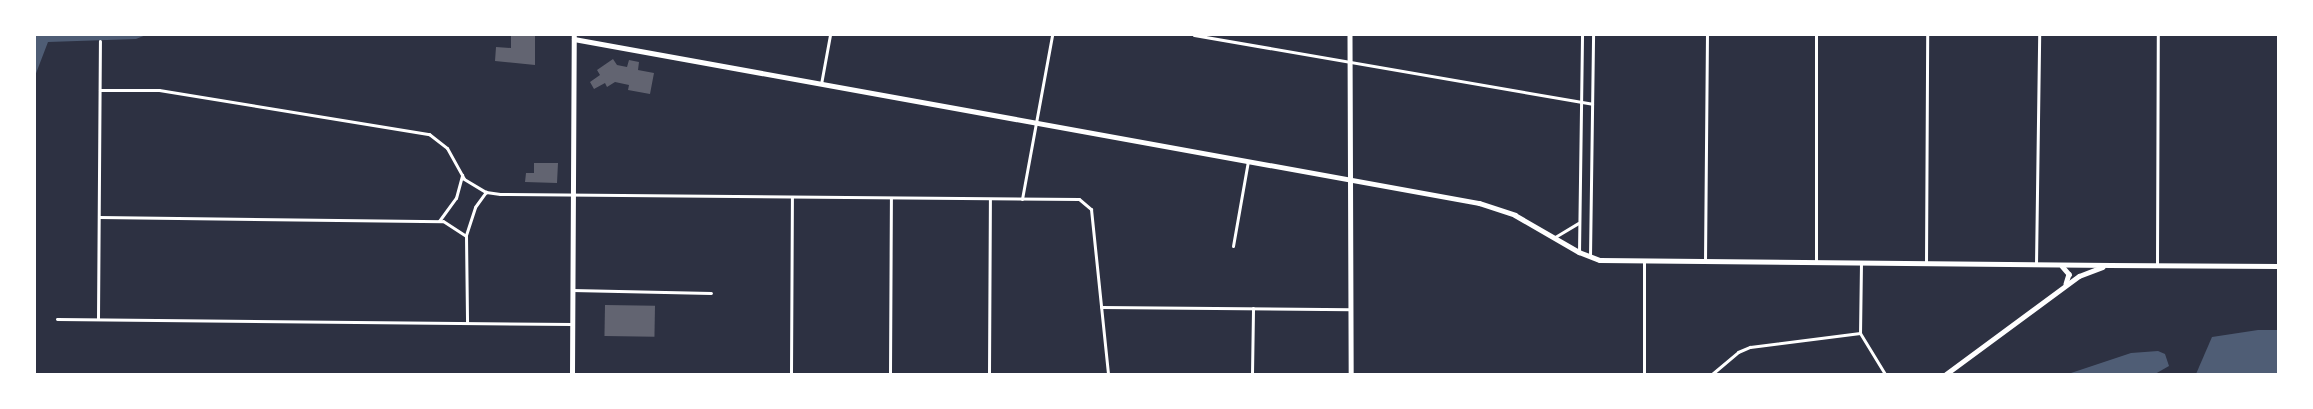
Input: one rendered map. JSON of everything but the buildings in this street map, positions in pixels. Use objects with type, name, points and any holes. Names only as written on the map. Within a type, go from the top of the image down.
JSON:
[{"type":"main road","points":[[572,374],[574,37]]},
{"type":"street","points":[[821,84],[830,35]]},
{"type":"street","points":[[1022,199],[1052,35]]},
{"type":"street","points":[[1194,35],[1581,104],[1592,104]]},
{"type":"street","points":[[1350,35],[1352,180],[1351,374]]},
{"type":"street","points":[[1578,252],[1582,35]]},
{"type":"street","points":[[1590,257],[1593,35]]},
{"type":"street","points":[[1705,262],[1707,35]]},
{"type":"street","points":[[1816,35],[1816,262]]},
{"type":"street","points":[[1926,264],[1928,35]]},
{"type":"street","points":[[2036,264],[2039,35]]},
{"type":"street","points":[[2157,265],[2158,35]]},
{"type":"street","points":[[574,37],[1503,209],[1590,257],[1644,261],[1705,262],[2278,266]]},
{"type":"street","points":[[98,319],[100,41]]},
{"type":"street","points":[[100,90],[159,90],[403,127],[429,134],[447,148],[462,174],[486,192],[573,195],[1079,199],[1091,209],[1108,374]]},
{"type":"street","points":[[1233,246],[1248,162]]},
{"type":"street","points":[[439,221],[456,198],[462,174]]},
{"type":"street","points":[[467,323],[466,236],[471,217],[486,192]]},
{"type":"street","points":[[791,374],[792,197]]},
{"type":"street","points":[[890,374],[891,198]]},
{"type":"street","points":[[989,374],[990,199]]},
{"type":"street","points":[[99,217],[439,221],[454,225],[466,236]]},
{"type":"street","points":[[1555,238],[1579,223]]},
{"type":"street","points":[[1644,261],[1644,374]]},
{"type":"street","points":[[1861,263],[1860,333],[1885,374]]},
{"type":"street","points":[[2059,265],[2065,266],[2069,276],[2075,280]]},
{"type":"street","points":[[2064,287],[2077,265]]},
{"type":"street","points":[[2083,265],[2084,274]]},
{"type":"street","points":[[1946,374],[2064,287],[2084,274],[2111,265]]},
{"type":"street","points":[[572,290],[711,293]]},
{"type":"street","points":[[1101,307],[1352,310]]},
{"type":"street","points":[[1252,374],[1253,308]]},
{"type":"street","points":[[57,319],[572,324]]},
{"type":"street","points":[[1712,374],[1738,352],[1750,347],[1860,333]]},
{"type":"water","points":[[35,35],[146,35],[136,39],[48,42],[35,76]]},
{"type":"water","points":[[2258,330],[2278,330],[2278,374],[2196,374],[2212,337]]},
{"type":"water","points":[[2158,351],[2165,354],[2169,366],[2155,374],[2068,374],[2131,353]]}]
